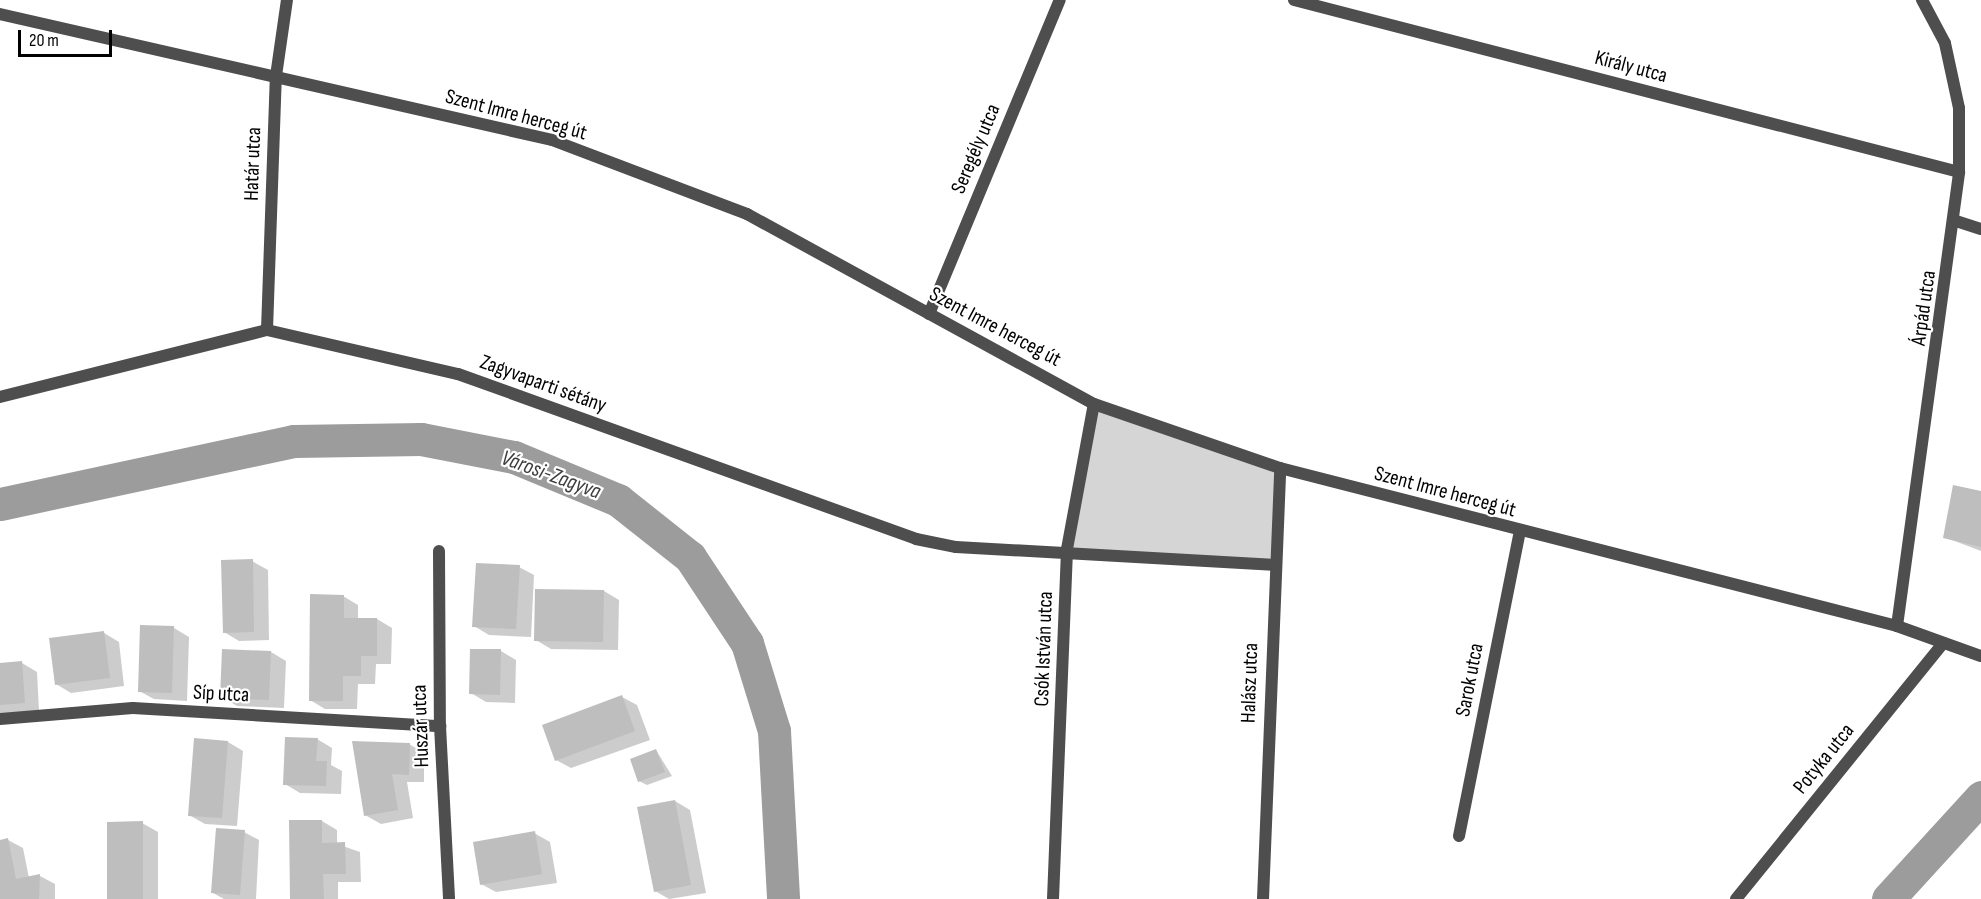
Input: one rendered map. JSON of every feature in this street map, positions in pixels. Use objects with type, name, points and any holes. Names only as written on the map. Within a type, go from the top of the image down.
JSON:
[{"type":"street","name":"Határ utca","points":[[267,330],[276,76],[287,0]]},
{"type":"street","name":"Seregély utca","points":[[929,314],[1060,0]]},
{"type":"street","name":"Király utca","points":[[1294,0],[1959,172]]},
{"type":"street","name":"Árpád utca","points":[[1897,626],[1956,221],[1959,172],[1959,108],[1945,43],[1922,0]]},
{"type":"street","name":"Szent Imre herceg út","points":[[0,14],[552,140],[747,214],[1094,404],[1280,468],[1520,532],[1897,626],[1981,656]]},
{"type":"street","points":[[1956,221],[1981,229]]},
{"type":"street","name":"Zagyvaparti sétány","points":[[0,397],[267,330],[458,374],[916,539],[956,547],[1067,549]]},
{"type":"street","name":"Csók István utca","points":[[1053,899],[1067,549],[1094,404]]},
{"type":"street","name":"Halász utca","points":[[1263,899],[1273,565],[1280,468]]},
{"type":"street","name":"Sarok utca","points":[[1459,836],[1520,532]]},
{"type":"street","points":[[1067,549],[1273,565]]},
{"type":"street","name":"Huszár utca","points":[[439,552],[440,726],[450,899]]},
{"type":"street","name":"Potyka utca","points":[[1736,899],[1942,643]]},
{"type":"street","name":"Síp utca","points":[[0,719],[133,708],[440,726]]},
{"type":"shaded area","points":[[1094,404],[1280,468],[1273,565],[1067,549]]},
{"type":"building","points":[[1953,485],[1981,491],[1981,547],[1943,538]]},
{"type":"building","points":[[253,559],[254,632],[223,633],[221,560]]},
{"type":"building","points":[[476,563],[520,565],[516,629],[472,627]]},
{"type":"building","points":[[535,589],[604,590],[603,642],[534,641]]},
{"type":"building","points":[[310,594],[344,595],[344,618],[377,618],[377,656],[361,656],[361,676],[343,676],[343,701],[309,701]]},
{"type":"building","points":[[140,625],[174,626],[172,693],[138,692]]},
{"type":"building","points":[[104,631],[110,678],[55,685],[49,638]]},
{"type":"building","points":[[222,649],[271,651],[269,700],[220,698]]},
{"type":"building","points":[[470,649],[501,649],[500,695],[469,694]]},
{"type":"building","points":[[22,661],[25,703],[0,705],[0,663]]},
{"type":"building","points":[[622,695],[635,731],[555,761],[542,725]]},
{"type":"building","points":[[285,737],[318,738],[316,761],[327,761],[326,786],[283,785]]},
{"type":"building","points":[[194,738],[228,741],[222,818],[188,816]]},
{"type":"building","points":[[352,741],[410,743],[409,775],[392,774],[398,810],[364,816]]},
{"type":"building","points":[[656,749],[665,772],[638,782],[630,759]]},
{"type":"building","points":[[675,800],[691,885],[654,892],[637,807]]},
{"type":"building","points":[[289,820],[322,820],[322,843],[345,842],[346,874],[323,874],[324,899],[290,899]]},
{"type":"building","points":[[143,821],[143,899],[107,899],[107,822]]},
{"type":"building","points":[[216,828],[245,830],[240,895],[211,893]]},
{"type":"building","points":[[535,831],[542,874],[480,885],[473,842]]},
{"type":"building","points":[[8,838],[16,879],[40,874],[39,899],[0,899],[0,840]]},
{"type":"waterway","name":"Városi-Zagyva","points":[[0,504],[294,441],[421,439],[514,457],[618,500],[690,557],[747,643],[774,731],[783,899]]},
{"type":"waterway","name":"Városi-Zagyva","points":[[1888,899],[1981,797]]}]
